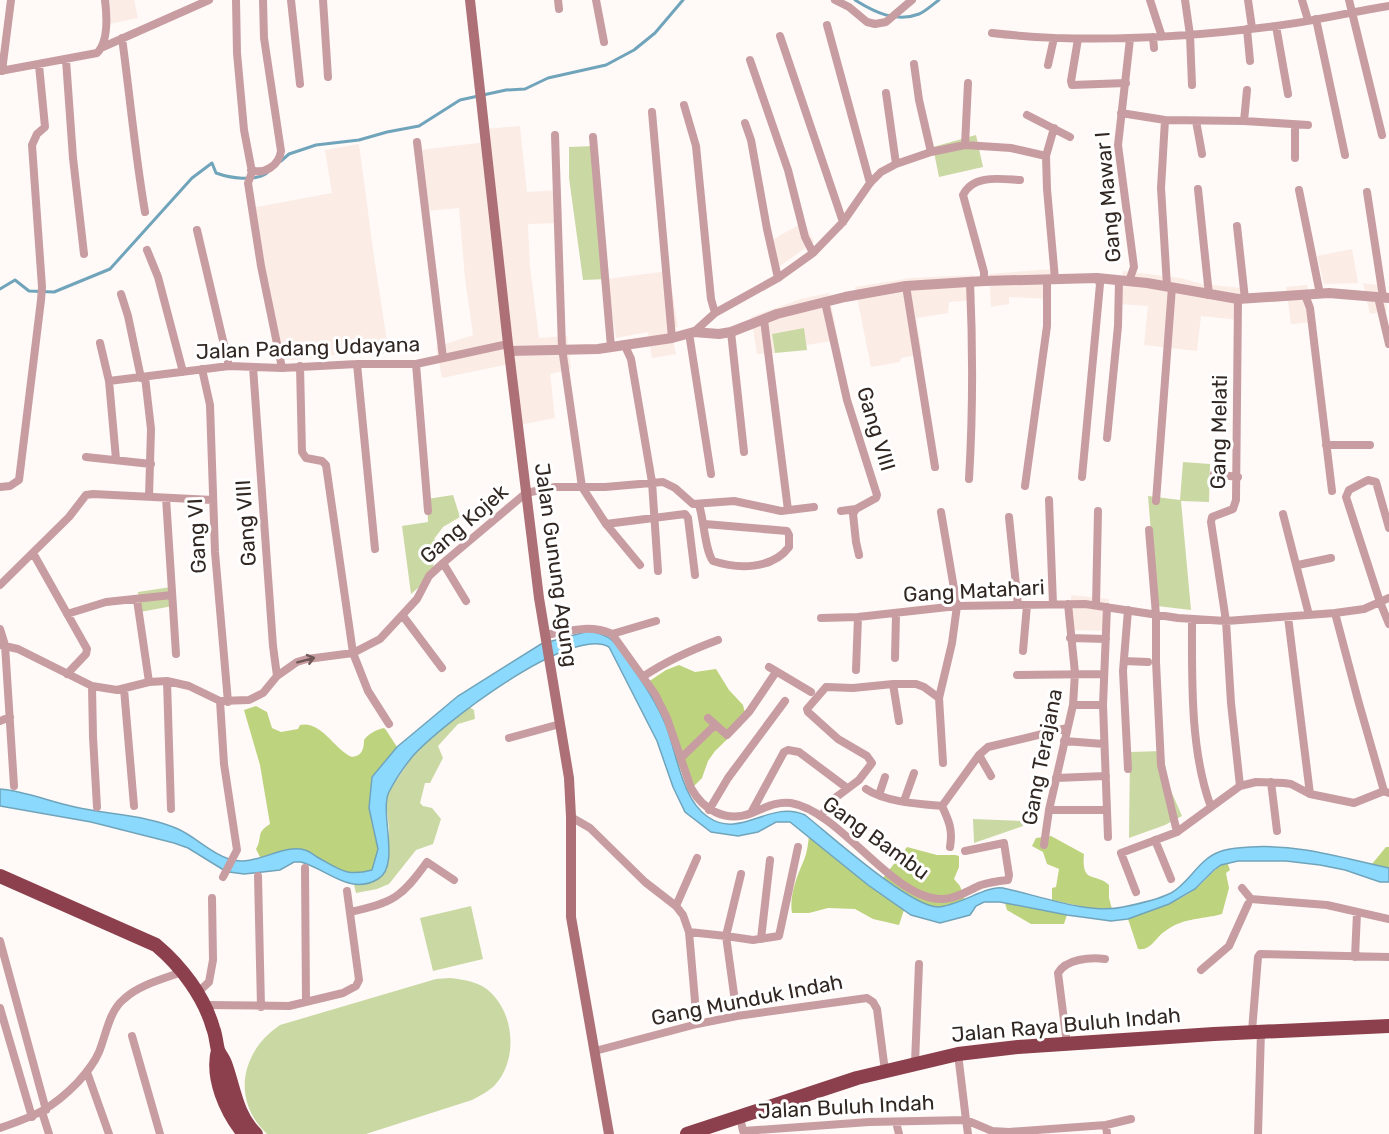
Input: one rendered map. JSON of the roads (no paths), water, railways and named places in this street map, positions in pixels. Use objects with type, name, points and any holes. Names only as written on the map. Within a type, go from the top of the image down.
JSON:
[{"type":"highway","points":[[0,876],[156,945],[167,955],[201,999],[213,1028],[218,1050],[225,1061],[236,1102],[250,1128],[256,1134]]},
{"type":"highway","name":"Jalan Raya Buluh Indah","points":[[690,1134],[742,1127],[885,1071],[958,1054],[1018,1047],[1256,1031],[1389,1026]]},
{"type":"highway","points":[[218,1050],[215,1063],[226,1105],[244,1134]]},
{"type":"main road","name":"Jalan Gunung Agung","points":[[470,0],[526,493],[545,637],[567,763],[571,817],[570,917],[609,1134]]},
{"type":"street","points":[[11,0],[1,71],[97,53],[103,47],[122,38],[209,0]]},
{"type":"street","points":[[103,47],[107,13],[105,0]]},
{"type":"street","points":[[185,0],[187,10]]},
{"type":"street","points":[[236,0],[236,46],[244,130],[251,172],[248,183],[261,266],[282,368]]},
{"type":"street","points":[[251,172],[270,168],[280,159],[281,151],[263,31],[263,0]]},
{"type":"street","points":[[291,0],[300,84]]},
{"type":"street","points":[[323,0],[328,77]]},
{"type":"street","points":[[596,0],[604,42]]},
{"type":"street","points":[[836,0],[849,7],[867,22],[874,24],[886,21],[912,0]]},
{"type":"street","points":[[1150,0],[1158,37],[1154,48]]},
{"type":"street","points":[[1185,0],[1190,35],[1192,85]]},
{"type":"street","points":[[1248,0],[1250,61]]},
{"type":"street","points":[[1302,0],[1312,19],[1345,155]]},
{"type":"street","points":[[1349,0],[1382,135]]},
{"type":"street","points":[[992,33],[1078,39],[1130,39],[1190,35],[1276,26],[1389,6]]},
{"type":"street","points":[[827,25],[870,183]]},
{"type":"street","points":[[1276,26],[1288,94]]},
{"type":"street","points":[[780,36],[843,222]]},
{"type":"street","points":[[122,38],[130,93],[135,155],[145,212]]},
{"type":"street","points":[[1048,65],[1054,38]]},
{"type":"street","points":[[1078,39],[1072,85],[1126,83]]},
{"type":"street","name":"Gang Mawar I","points":[[1107,438],[1124,280],[1134,267],[1118,145],[1130,39]]},
{"type":"street","points":[[66,60],[73,158],[84,254]]},
{"type":"street","points":[[750,60],[788,170],[800,223],[813,253]]},
{"type":"street","points":[[914,64],[919,100],[931,152]]},
{"type":"street","points":[[0,487],[10,486],[19,480],[41,300],[32,145],[37,134],[45,127],[39,65]]},
{"type":"street","points":[[965,145],[968,83]]},
{"type":"street","points":[[1244,121],[1247,90]]},
{"type":"street","points":[[886,93],[896,164]]},
{"type":"street","points":[[684,105],[696,146],[711,299],[715,313]]},
{"type":"street","points":[[652,112],[672,338]]},
{"type":"street","points":[[1121,113],[1165,120],[1308,125]]},
{"type":"street","points":[[1027,115],[1070,137]]},
{"type":"street","points":[[1156,501],[1170,287],[1161,188],[1165,120]]},
{"type":"street","points":[[1196,121],[1202,154]]},
{"type":"street","points":[[745,123],[778,278]]},
{"type":"street","points":[[1295,124],[1295,158]]},
{"type":"street","points":[[1025,486],[1051,279],[1046,156],[1054,128]]},
{"type":"street","points":[[555,135],[562,348],[582,487],[606,524],[640,565]]},
{"type":"street","points":[[593,137],[611,347]]},
{"type":"street","points":[[417,142],[443,358]]},
{"type":"street","points":[[692,332],[715,313],[778,278],[813,253],[843,222],[870,183],[881,172],[896,164],[931,152],[965,145],[1011,148],[1046,156]]},
{"type":"street","points":[[984,282],[984,272],[963,195],[966,189],[985,179],[1020,180]]},
{"type":"street","points":[[1198,189],[1209,295]]},
{"type":"street","points":[[1299,190],[1320,294]]},
{"type":"street","points":[[1366,192],[1389,344]]},
{"type":"street","name":"Gang Melati","points":[[1226,621],[1211,519],[1234,507],[1238,477],[1241,299],[1237,226]]},
{"type":"street","points":[[197,230],[229,366]]},
{"type":"street","points":[[147,250],[158,277],[183,372]]},
{"type":"street","points":[[509,347],[611,347],[672,338],[692,332],[719,334],[825,302],[906,286],[1051,279],[1124,280],[1241,299],[1320,294],[1383,297]]},
{"type":"street","points":[[1082,477],[1099,281]]},
{"type":"street","points":[[969,479],[974,356],[970,283]]},
{"type":"street","points":[[906,286],[935,467]]},
{"type":"street","points":[[121,294],[143,378],[151,420],[149,497]]},
{"type":"street","points":[[1305,295],[1310,308],[1332,490]]},
{"type":"street","name":"Gang VIII","points":[[825,302],[847,400],[877,495],[876,498],[856,509]]},
{"type":"street","points":[[764,320],[788,510]]},
{"type":"street","points":[[692,332],[711,474]]},
{"type":"street","points":[[731,332],[744,452]]},
{"type":"street","points":[[99,343],[109,381],[116,459]]},
{"type":"street","points":[[625,346],[631,359],[652,482],[658,571]]},
{"type":"street","name":"Jalan Padang Udayana","points":[[109,381],[229,366],[282,368],[417,364],[509,347]]},
{"type":"street","points":[[357,364],[375,549]]},
{"type":"street","points":[[417,364],[428,511]]},
{"type":"street","points":[[300,366],[302,452],[306,458],[322,461],[326,465],[353,653],[368,691],[389,724]]},
{"type":"street","name":"Gang VIII","points":[[253,367],[277,676]]},
{"type":"street","name":"Gang VI","points":[[202,369],[210,405],[224,701],[224,764],[237,850],[223,877]]},
{"type":"street","points":[[1326,445],[1370,445]]},
{"type":"street","points":[[86,457],[151,464]]},
{"type":"street","points":[[1214,474],[1238,477]]},
{"type":"street","points":[[1389,528],[1376,482],[1368,480],[1349,490],[1346,497],[1389,624]]},
{"type":"street","points":[[526,493],[555,487],[652,482],[669,484],[689,502],[699,505],[734,501],[772,510],[814,507]]},
{"type":"street","name":"Gang Kojek","points":[[224,701],[256,698],[289,667],[308,658],[353,653],[380,639],[417,599],[429,576],[443,562],[526,493]]},
{"type":"street","points":[[0,585],[69,517],[86,495],[213,500]]},
{"type":"street","points":[[166,498],[176,654]]},
{"type":"street","points":[[1049,500],[1053,604]]},
{"type":"street","points":[[699,505],[705,524],[708,553],[713,561],[749,566],[770,562],[789,547],[789,532],[705,524]]},
{"type":"street","points":[[841,511],[856,509]]},
{"type":"street","points":[[856,509],[853,513],[859,555]]},
{"type":"street","points":[[1096,605],[1098,511]]},
{"type":"street","points":[[941,512],[957,606],[952,643],[939,698],[943,763]]},
{"type":"street","points":[[1283,513],[1309,615]]},
{"type":"street","points":[[606,524],[686,516],[695,575]]},
{"type":"street","points":[[1009,517],[1018,605]]},
{"type":"street","points":[[1149,530],[1156,615],[1161,765],[1176,832]]},
{"type":"street","points":[[33,553],[87,651],[67,674]]},
{"type":"street","points":[[1298,565],[1331,558]]},
{"type":"street","points":[[443,562],[465,601]]},
{"type":"street","points":[[67,614],[106,603],[172,595]]},
{"type":"street","name":"Gang Matahari","points":[[821,618],[896,614],[957,606],[1068,604],[1096,605],[1192,620],[1226,621],[1364,609],[1389,598]]},
{"type":"street","points":[[137,600],[149,682]]},
{"type":"street","name":"Gang Terajana","points":[[1044,845],[1049,810],[1073,705],[1075,674],[1068,604]]},
{"type":"street","points":[[1023,651],[1027,605]]},
{"type":"street","points":[[1107,607],[1103,705],[1108,837]]},
{"type":"street","points":[[1128,610],[1124,661],[1128,769]]},
{"type":"street","points":[[1136,892],[1121,853],[1176,832],[1240,786],[1256,782],[1291,784],[1310,794],[1354,803],[1387,792],[1358,700],[1335,613]]},
{"type":"street","points":[[895,658],[896,614]]},
{"type":"street","points":[[403,616],[442,668]]},
{"type":"street","points":[[856,670],[858,617]]},
{"type":"street","points":[[1288,617],[1310,794]]},
{"type":"street","points":[[1192,620],[1192,674],[1198,762],[1211,807]]},
{"type":"street","points":[[612,634],[657,621]]},
{"type":"street","points":[[1226,621],[1231,703],[1240,786]]},
{"type":"street","points":[[545,637],[589,628],[612,634],[644,676],[667,718],[685,774],[696,798],[709,810],[728,778],[785,701]]},
{"type":"street","points":[[0,629],[10,717],[14,786]]},
{"type":"street","points":[[1071,638],[1106,639]]},
{"type":"street","points":[[644,676],[666,661],[718,640]]},
{"type":"street","points":[[3,645],[92,686],[110,690],[149,682],[167,681],[189,686],[224,701]]},
{"type":"street","points":[[1124,661],[1148,662]]},
{"type":"street","points":[[708,718],[727,735],[749,712],[772,670],[811,692]]},
{"type":"street","points":[[1017,675],[1104,674]]},
{"type":"street","points":[[167,681],[171,809]]},
{"type":"street","points":[[893,684],[899,720]]},
{"type":"street","points":[[821,816],[835,798],[859,780],[871,765],[871,760],[821,725],[808,712],[807,709],[826,687],[919,685],[939,698]]},
{"type":"street","points":[[92,686],[98,807]]},
{"type":"street","points":[[124,688],[134,806]]},
{"type":"street","points":[[1073,705],[1103,705]]},
{"type":"street","points":[[0,721],[10,717]]},
{"type":"street","points":[[509,738],[560,724]]},
{"type":"street","points":[[681,758],[715,725]]},
{"type":"street","points":[[942,806],[979,755],[988,747],[1067,728]]},
{"type":"street","points":[[1064,741],[1104,744]]},
{"type":"street","points":[[750,814],[784,752],[788,750],[799,752],[847,788]]},
{"type":"street","points":[[979,755],[991,776]]},
{"type":"street","points":[[904,801],[914,773]]},
{"type":"street","points":[[1056,778],[1106,776]]},
{"type":"street","points":[[879,795],[885,777]]},
{"type":"street","points":[[1271,782],[1277,831]]},
{"type":"street","points":[[866,789],[879,795],[904,801],[942,806]]},
{"type":"street","name":"Gang Bambu","points":[[709,810],[729,817],[750,814],[773,804],[785,802],[794,804],[821,816],[896,879],[928,897],[943,900],[991,882],[1008,880],[1004,843],[965,851]]},
{"type":"street","points":[[942,806],[951,825],[950,846]]},
{"type":"street","points":[[1049,810],[1107,810]]},
{"type":"street","points":[[571,817],[590,828],[645,882],[676,906],[683,915],[689,932],[698,1024]]},
{"type":"street","points":[[1155,840],[1171,879]]},
{"type":"street","points":[[689,932],[761,939],[779,936],[798,847]]},
{"type":"street","points":[[676,906],[697,858]]},
{"type":"street","points":[[761,939],[770,860]]},
{"type":"street","points":[[350,912],[397,897],[409,888],[427,862],[454,880]]},
{"type":"street","points":[[305,867],[306,1002]]},
{"type":"street","points":[[737,1016],[726,936],[741,874]]},
{"type":"street","points":[[258,876],[261,1007]]},
{"type":"street","points":[[1242,888],[1251,899],[1327,905],[1389,919]]},
{"type":"street","points":[[212,898],[213,960],[209,982],[201,999],[261,1007],[289,1006],[343,993],[358,983],[347,891]]},
{"type":"street","points":[[1201,970],[1229,946],[1248,904]]},
{"type":"street","points":[[1355,957],[1357,913]]},
{"type":"street","points":[[0,941],[49,1134]]},
{"type":"street","points":[[1258,1134],[1256,1031],[1258,957],[1260,954],[1389,957]]},
{"type":"street","points":[[1067,1044],[1058,973],[1064,965],[1069,963],[1091,958],[1105,959]]},
{"type":"street","points":[[915,1063],[919,964]]},
{"type":"street","points":[[0,1128],[44,1111],[61,1099],[87,1072],[97,1058],[112,1015],[123,999],[142,988],[182,972]]},
{"type":"street","name":"Gang Munduk Indah","points":[[595,1051],[737,1016],[867,998],[877,1009],[885,1071]]},
{"type":"street","points":[[0,1008],[32,1117]]},
{"type":"street","points":[[132,1036],[160,1134]]},
{"type":"street","name":"Jalan Buluh Indah","points":[[958,1054],[966,1120]]},
{"type":"street","points":[[87,1072],[109,1134]]},
{"type":"street","name":"Jalan Buluh Indah","points":[[742,1127],[777,1131],[838,1130],[869,1122],[966,1120],[992,1133],[1054,1132],[1131,1119]]},
{"type":"street","points":[[966,1120],[968,1134]]},
{"type":"street","points":[[896,1122],[899,1134]]},
{"type":"street","points":[[1106,1125],[1107,1134]]},
{"type":"water","points":[[589,631],[610,638],[644,685],[665,723],[686,787],[699,809],[708,817],[720,823],[732,824],[780,812],[792,811],[805,815],[890,883],[925,904],[946,906],[989,890],[1003,888],[1079,906],[1109,909],[1123,907],[1154,900],[1171,893],[1212,855],[1230,849],[1250,847],[1303,850],[1389,868],[1389,882],[1380,882],[1345,870],[1320,865],[1286,861],[1238,861],[1221,865],[1195,889],[1169,904],[1128,919],[1111,921],[1000,902],[984,902],[976,906],[970,915],[940,923],[911,915],[868,885],[790,822],[776,822],[758,832],[738,836],[711,832],[685,812],[673,787],[657,741],[609,647],[591,644],[566,650],[506,682],[448,724],[412,757],[389,792],[386,812],[389,851],[385,872],[378,879],[368,883],[348,883],[301,862],[294,862],[280,870],[244,874],[229,872],[188,848],[174,843],[91,822],[0,806],[0,789],[9,790],[88,810],[166,824],[185,832],[229,859],[249,860],[296,849],[308,851],[343,871],[356,873],[372,870],[378,849],[369,808],[372,777],[397,747],[458,696],[541,644]]},
{"type":"waterway","points":[[281,161],[289,154],[316,145],[359,140],[419,126],[460,100],[506,90],[525,89],[548,78],[606,65],[634,50],[655,33],[683,0]]},
{"type":"waterway","points":[[855,0],[870,9],[894,17],[919,14],[939,0]]},
{"type":"waterway","points":[[0,289],[15,280],[29,291],[54,292],[110,269],[192,178],[212,163],[216,173],[228,176],[256,178],[267,173]]}]
